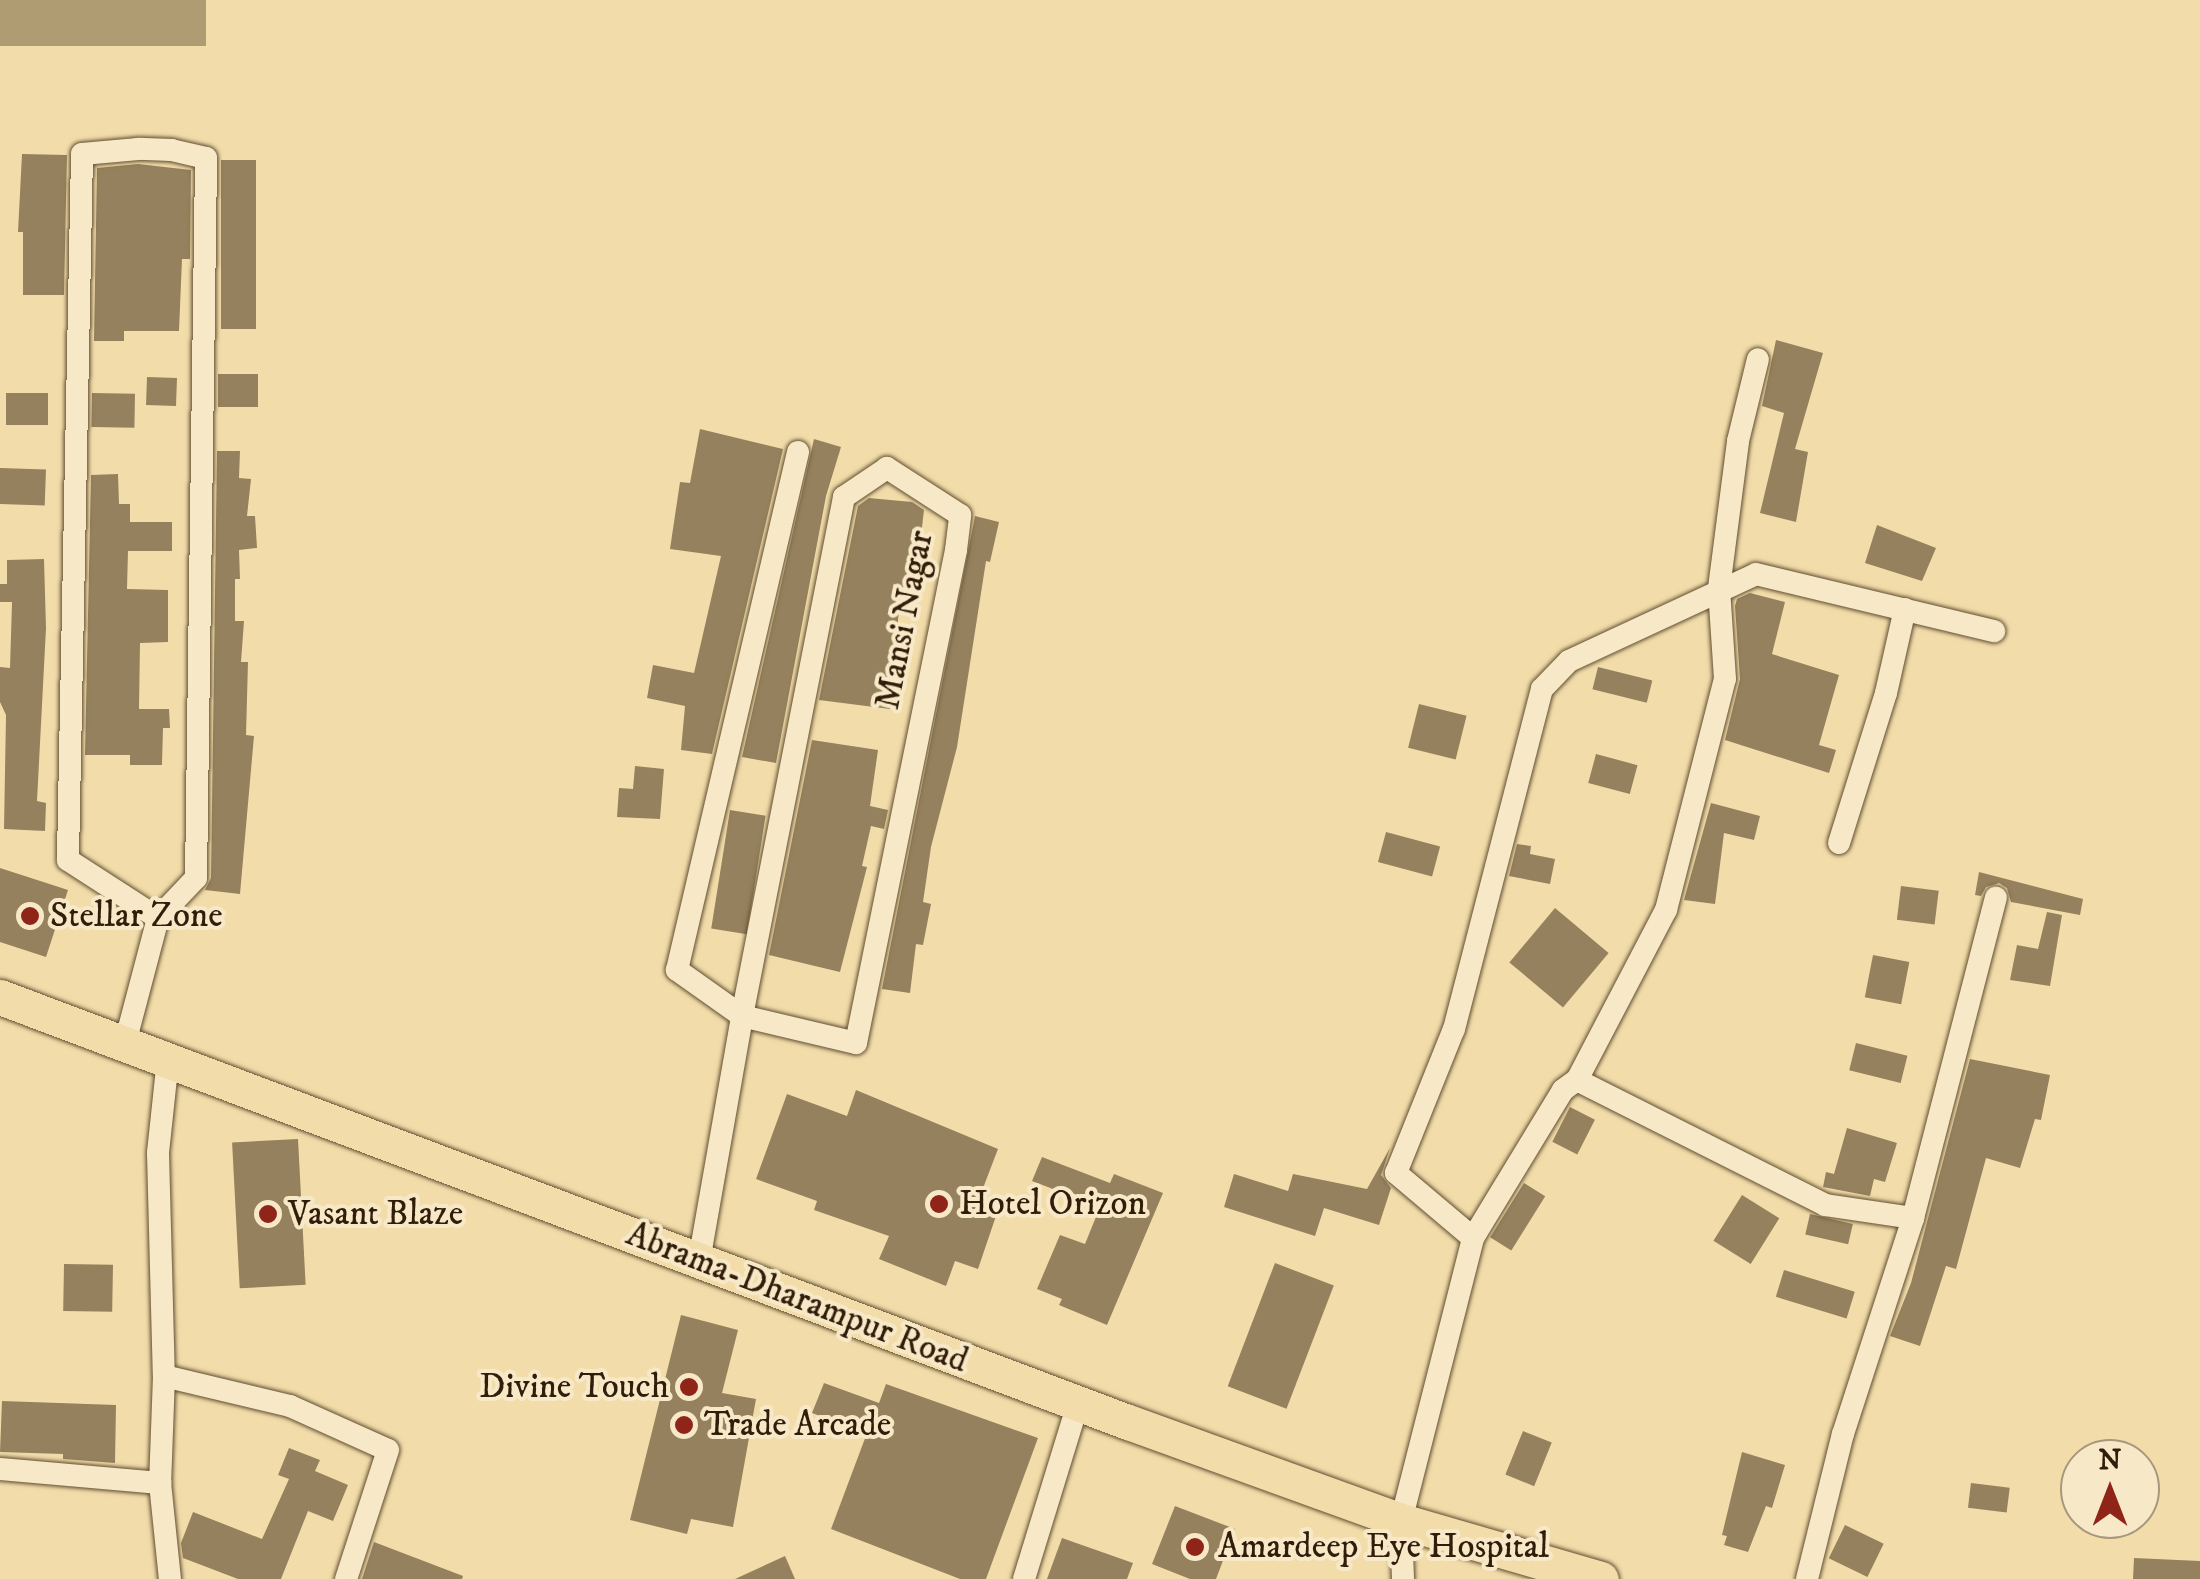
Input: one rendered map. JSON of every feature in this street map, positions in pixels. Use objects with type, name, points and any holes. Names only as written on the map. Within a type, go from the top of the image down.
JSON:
[{"type":"main road","name":"Abrama-Dharampur Road","points":[[0,997],[1401,1521],[1601,1579]]},
{"type":"street","points":[[125,1043],[158,918],[196,878],[206,158],[138,149],[82,154],[68,860],[158,918]]},
{"type":"street","points":[[1403,1579],[1401,1521],[1473,1238],[1562,1090],[1576,1080],[1666,910],[1726,679],[1719,588],[1738,440],[1758,360]]},
{"type":"street","name":"Mansi Nagar","points":[[699,1261],[742,1016],[844,496],[887,468],[960,515],[856,1043],[742,1016],[677,970],[798,452]]},
{"type":"street","points":[[1473,1238],[1396,1173],[1454,1029],[1542,689],[1569,661],[1756,574],[1994,631]]},
{"type":"street","points":[[1839,843],[1886,693],[1904,608]]},
{"type":"street","points":[[1807,1579],[1844,1434],[1913,1218],[1996,898]]},
{"type":"street","points":[[168,1059],[158,1153],[164,1376],[160,1483],[170,1579]]},
{"type":"street","points":[[1576,1080],[1825,1206],[1913,1218]]},
{"type":"street","points":[[164,1376],[290,1406],[388,1450],[346,1579]]},
{"type":"street","points":[[1024,1579],[1078,1403]]},
{"type":"street","points":[[0,1470],[160,1483]]},
{"type":"shaded area","points":[[0,0],[206,0],[206,46],[0,46]]},
{"type":"building","points":[[22,154],[67,155],[64,295],[23,295],[23,232],[18,232]]},
{"type":"building","points":[[221,160],[256,160],[256,329],[221,329]]},
{"type":"building","points":[[138,164],[191,170],[190,259],[182,259],[179,331],[124,331],[124,341],[94,341],[97,168]]},
{"type":"building","points":[[1776,340],[1823,353],[1795,449],[1808,452],[1796,522],[1760,513],[1784,413],[1762,406]]},
{"type":"building","points":[[218,374],[258,374],[258,407],[218,407]]},
{"type":"building","points":[[147,377],[177,378],[176,406],[146,405]]},
{"type":"building","points":[[6,393],[48,393],[48,425],[6,425]]},
{"type":"building","points":[[92,393],[135,394],[134,428],[91,427]]},
{"type":"building","points":[[700,429],[783,449],[712,754],[681,750],[685,706],[647,698],[653,665],[694,673],[721,556],[670,549],[680,482],[690,483]]},
{"type":"building","points":[[814,439],[841,447],[826,496],[776,763],[742,757]]},
{"type":"building","points":[[217,451],[240,451],[239,478],[251,479],[247,516],[255,516],[257,548],[239,550],[240,579],[235,579],[235,621],[244,621],[241,662],[248,662],[246,735],[254,736],[240,894],[205,890],[211,878]]},
{"type":"building","points":[[0,468],[46,470],[45,506],[0,504]]},
{"type":"building","points":[[118,474],[119,504],[130,504],[130,522],[172,522],[172,551],[128,551],[127,589],[168,590],[168,642],[140,643],[139,709],[169,709],[170,728],[163,728],[162,765],[130,765],[130,755],[85,755],[91,475]]},
{"type":"building","points":[[869,498],[912,502],[924,510],[919,553],[911,552],[906,588],[901,587],[890,709],[819,700],[858,506]]},
{"type":"building","points":[[975,516],[999,522],[990,562],[986,561],[957,747],[931,847],[923,902],[931,904],[923,945],[916,944],[910,993],[882,989]]},
{"type":"building","points":[[1877,525],[1936,548],[1922,581],[1865,563]]},
{"type":"building","points":[[44,559],[46,628],[37,801],[46,803],[45,831],[4,829],[6,715],[0,702],[0,667],[10,668],[12,602],[0,602],[0,584],[7,584],[7,560]]},
{"type":"building","points":[[1750,593],[1785,602],[1772,654],[1839,675],[1819,745],[1836,750],[1829,773],[1725,740],[1740,679],[1735,606],[1737,599]]},
{"type":"building","points":[[1598,667],[1652,681],[1647,703],[1592,689]]},
{"type":"building","points":[[1419,704],[1467,716],[1456,760],[1408,748]]},
{"type":"building","points":[[812,740],[878,750],[870,806],[888,810],[884,829],[871,826],[862,866],[867,867],[840,972],[769,955]]},
{"type":"building","points":[[1596,754],[1638,765],[1630,794],[1588,783]]},
{"type":"building","points":[[635,766],[664,769],[660,819],[617,817],[619,788],[633,789]]},
{"type":"building","points":[[1711,803],[1760,816],[1754,840],[1724,833],[1715,904],[1684,900]]},
{"type":"building","points":[[730,810],[766,816],[747,934],[711,929]]},
{"type":"building","points":[[1386,832],[1440,846],[1432,876],[1378,862]]},
{"type":"building","points":[[1517,844],[1531,846],[1530,854],[1555,859],[1550,884],[1509,876]]},
{"type":"building","name":"Stellar Zone","points":[[0,868],[68,890],[46,957],[0,942]]},
{"type":"building","points":[[1979,872],[2083,899],[2080,915],[2011,902],[2007,888],[1999,883],[1986,887],[1981,896],[1975,895]]},
{"type":"building","points":[[1901,886],[1939,891],[1935,924],[1897,920]]},
{"type":"building","points":[[1555,908],[1609,953],[1563,1007],[1509,962]]},
{"type":"building","points":[[2047,912],[2062,915],[2050,986],[2010,980],[2017,945],[2038,949]]},
{"type":"building","points":[[1873,955],[1909,962],[1901,1004],[1865,997]]},
{"type":"building","points":[[1856,1043],[1907,1056],[1901,1083],[1849,1070]]},
{"type":"building","points":[[1970,1059],[2050,1075],[2041,1120],[2035,1119],[2020,1168],[1986,1158],[1956,1269],[1946,1266],[1920,1346],[1890,1336],[1911,1283]]},
{"type":"building","points":[[856,1090],[998,1149],[975,1209],[996,1216],[978,1269],[955,1261],[946,1286],[879,1259],[889,1236],[814,1210],[817,1201],[756,1179],[787,1094],[847,1116]]},
{"type":"building","points":[[1570,1107],[1595,1120],[1577,1154],[1552,1142]]},
{"type":"building","points":[[1847,1128],[1897,1143],[1885,1182],[1874,1179],[1870,1196],[1823,1187],[1826,1172],[1834,1174]]},
{"type":"building","name":"Vasant Blaze","points":[[298,1139],[306,1285],[240,1288],[232,1142]]},
{"type":"building","points":[[1390,1148],[1381,1175],[1391,1188],[1379,1225],[1324,1208],[1315,1236],[1224,1207],[1234,1174],[1288,1191],[1293,1174],[1367,1189]]},
{"type":"building","points":[[1042,1157],[1110,1183],[1114,1174],[1163,1193],[1107,1325],[1059,1305],[1062,1299],[1037,1289],[1060,1235],[1085,1244],[1100,1207],[1032,1181]]},
{"type":"building","points":[[1524,1183],[1545,1196],[1511,1251],[1490,1237]]},
{"type":"building","points":[[1742,1195],[1779,1218],[1751,1264],[1713,1241]]},
{"type":"building","points":[[1810,1214],[1853,1224],[1848,1244],[1805,1234]]},
{"type":"building","points":[[1275,1263],[1334,1286],[1287,1409],[1228,1386]]},
{"type":"building","points":[[64,1264],[113,1265],[112,1312],[63,1311]]},
{"type":"building","points":[[1784,1270],[1855,1292],[1847,1318],[1776,1297]]},
{"type":"building","name":"Trade Arcade","points":[[681,1315],[738,1330],[722,1393],[756,1399],[733,1527],[691,1519],[687,1534],[630,1520]]},
{"type":"building","points":[[824,1383],[879,1403],[886,1384],[1038,1438],[986,1579],[960,1579],[831,1529],[867,1433],[812,1413]]},
{"type":"building","points":[[2,1401],[116,1405],[115,1463],[63,1459],[63,1454],[0,1452]]},
{"type":"building","points":[[1523,1431],[1552,1443],[1534,1486],[1505,1475]]},
{"type":"building","points":[[289,1448],[320,1460],[315,1471],[348,1485],[333,1521],[308,1511],[281,1579],[238,1579],[183,1558],[181,1543],[193,1512],[262,1539],[289,1479],[278,1475]]},
{"type":"building","points":[[1742,1452],[1785,1465],[1772,1508],[1766,1506],[1748,1552],[1724,1545],[1727,1536],[1722,1535]]},
{"type":"building","points":[[1971,1483],[2010,1488],[2007,1513],[1968,1508]]},
{"type":"building","points":[[1175,1506],[1235,1529],[1216,1579],[1190,1579],[1152,1564]]},
{"type":"building","points":[[1845,1525],[1884,1544],[1867,1577],[1829,1558]]},
{"type":"building","points":[[1062,1538],[1133,1563],[1127,1579],[1047,1579]]},
{"type":"building","points":[[374,1542],[463,1576],[462,1579],[362,1579]]},
{"type":"building","points":[[785,1556],[795,1579],[735,1579]]},
{"type":"building","points":[[2134,1558],[2200,1561],[2200,1579],[2133,1579]]},
{"type":"place","name":"Stellar Zone","points":[[30,916]]},
{"type":"place","name":"Hotel Orizon","points":[[939,1204]]},
{"type":"place","name":"Vasant Blaze","points":[[268,1214]]},
{"type":"place","name":"Divine Touch","points":[[689,1387]]},
{"type":"place","name":"Trade Arcade","points":[[684,1425]]},
{"type":"place","name":"Amardeep Eye Hospital","points":[[1195,1547]]}]
